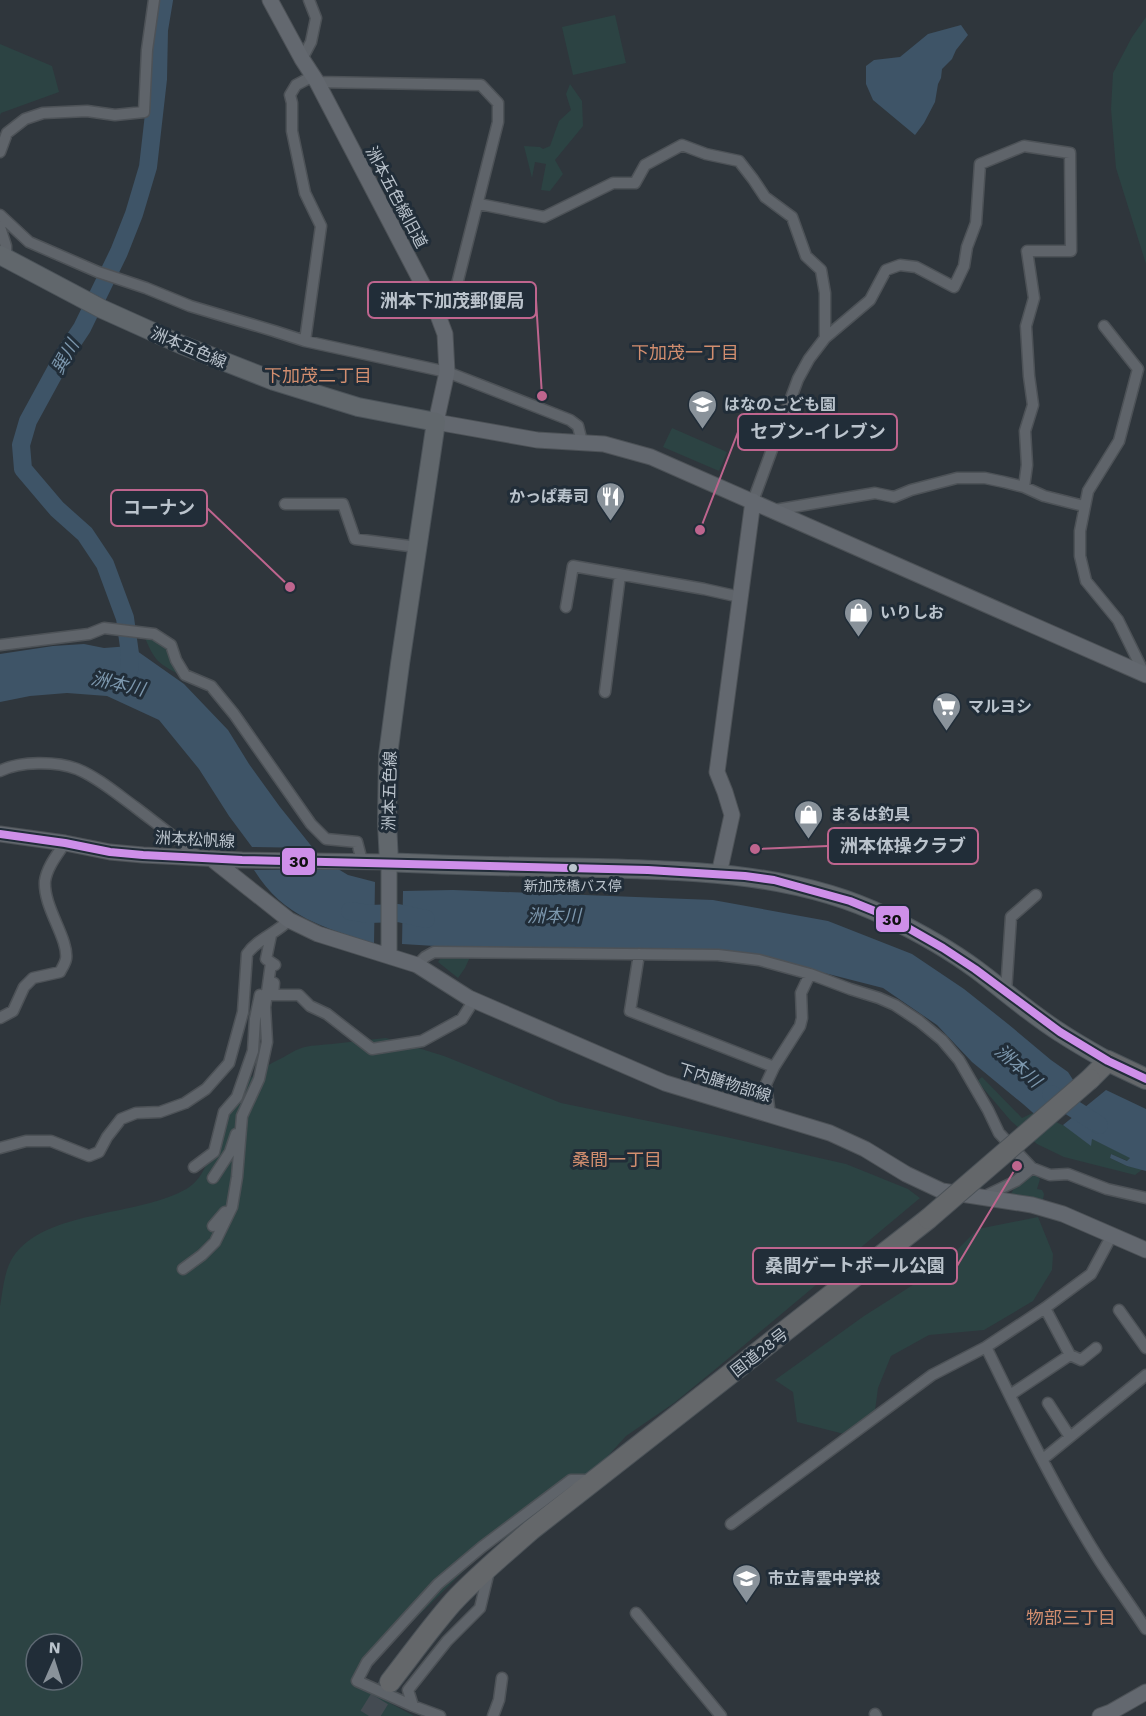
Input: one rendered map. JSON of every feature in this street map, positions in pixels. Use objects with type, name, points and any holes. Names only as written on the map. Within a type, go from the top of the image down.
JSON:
[{"type":"highway","points":[[1108,1061],[1146,1079]]},
{"type":"highway","name":"国道28号","points":[[390,1682],[447,1609],[489,1567],[531,1530],[928,1219],[1108,1061]]},
{"type":"main road","name":"洲本五色線","points":[[3,256],[102,309],[182,345],[274,381],[358,407],[435,422],[388,755],[389,871]]},
{"type":"main road","points":[[389,871],[648,870],[719,874],[774,880],[800,886],[887,916],[943,948],[1060,1032],[1108,1061]]},
{"type":"street","points":[[0,152],[7,133],[25,119],[43,113],[87,111],[115,115],[144,112],[147,50],[154,0]]},
{"type":"street","name":"洲本五色線旧道","points":[[270,0],[315,79],[436,310],[445,334],[447,372],[435,422]]},
{"type":"street","points":[[302,59],[311,42],[316,18],[309,0]]},
{"type":"street","points":[[304,341],[321,226],[305,193],[292,131],[290,95],[296,85],[315,79],[481,85],[498,103],[498,122],[452,304],[436,310]]},
{"type":"street","points":[[479,204],[544,217],[613,183],[634,183],[645,165],[682,145],[727,160],[739,161],[765,197],[792,217],[806,256],[821,270],[825,293],[825,338]]},
{"type":"street","points":[[719,874],[732,815],[717,772],[753,501],[798,379],[809,358],[825,338],[870,300],[886,270],[900,265],[916,267],[954,287],[964,266],[967,247],[976,223],[980,164],[1024,146],[1070,153],[1071,251],[1027,251],[1034,298],[1026,326],[1033,405],[1025,431],[1027,465],[1024,487]]},
{"type":"street","points":[[0,215],[29,242],[98,272],[190,306],[304,341],[447,372],[570,420],[578,426],[582,442]]},
{"type":"street","points":[[0,227],[6,246],[3,256]]},
{"type":"street","points":[[1104,327],[1138,369],[1119,441],[1088,491],[1080,531],[1080,556],[1086,581],[1118,620],[1146,675]]},
{"type":"street","points":[[435,422],[537,440],[604,444],[651,457],[1146,675]]},
{"type":"street","points":[[775,510],[875,493],[894,497],[957,478],[985,478],[1024,487],[1044,496],[1084,506]]},
{"type":"street","points":[[285,504],[344,504],[355,539],[417,547]]},
{"type":"street","points":[[566,607],[573,566],[740,597]]},
{"type":"street","points":[[605,692],[620,576]]},
{"type":"street","points":[[0,645],[89,634],[104,628],[154,634],[171,645],[176,660],[185,675],[211,686],[234,714],[311,824],[326,839],[357,842],[362,861]]},
{"type":"street","points":[[0,771],[6,768],[41,764],[60,764],[79,770],[112,790],[206,859]]},
{"type":"street","name":"洲本松帆線","points":[[0,834],[110,852],[206,859],[362,861],[389,871]]},
{"type":"street","points":[[0,1018],[13,1011],[24,987],[33,978],[60,972],[66,962],[66,951],[47,901],[45,881],[51,863],[65,843]]},
{"type":"street","name":"下内膳物部線","points":[[206,859],[290,920],[318,934],[388,952],[417,965],[474,1000],[665,1083],[830,1133],[865,1149],[906,1174],[942,1191],[1032,1205],[1063,1214],[1146,1250]]},
{"type":"street","points":[[388,952],[389,871]]},
{"type":"street","points":[[1006,992],[1011,917],[1036,895]]},
{"type":"street","points":[[0,1148],[26,1141],[51,1141],[89,1155],[99,1152],[121,1119],[136,1113],[160,1112],[185,1103],[206,1089],[229,1063],[243,1012],[247,954],[252,946],[282,928],[290,920]]},
{"type":"street","points":[[213,1178],[230,1152],[242,1116],[259,1079],[267,1042],[265,1007],[271,935]]},
{"type":"street","points":[[417,965],[434,952],[718,955],[759,960],[810,974],[895,1005],[942,1040],[959,1060],[999,1133],[1032,1168],[1050,1175],[1068,1174],[1107,1189],[1146,1198]]},
{"type":"street","points":[[639,954],[630,1011],[774,1067]]},
{"type":"street","points":[[268,961],[276,966],[273,995],[299,994],[310,1006],[327,1014],[372,1049],[422,1041],[462,1018],[474,1000]]},
{"type":"street","points":[[194,1167],[214,1152],[224,1112],[237,1097],[253,1051],[255,1019],[268,961]]},
{"type":"street","points":[[770,1114],[766,1084],[800,1026],[801,993],[810,974]]},
{"type":"street","points":[[183,1269],[215,1242],[232,1208],[242,1116]]},
{"type":"street","points":[[983,1197],[1016,1181],[1032,1168]]},
{"type":"street","points":[[213,1226],[232,1203]]},
{"type":"street","points":[[731,1524],[932,1375],[986,1347],[1046,1308],[1091,1274],[1112,1235]]},
{"type":"street","points":[[1046,1308],[1070,1355],[1081,1360],[1096,1348]]},
{"type":"street","points":[[1119,1310],[1146,1348]]},
{"type":"street","points":[[986,1347],[1043,1459],[1099,1560],[1146,1629]]},
{"type":"street","points":[[1010,1395],[1070,1355]]},
{"type":"street","points":[[1043,1459],[1146,1375]]},
{"type":"street","points":[[1048,1403],[1070,1437]]},
{"type":"street","points":[[440,1716],[357,1681],[368,1662],[438,1584],[482,1547],[571,1480],[594,1480]]},
{"type":"street","points":[[413,1706],[408,1690],[447,1641],[480,1608],[489,1567]]},
{"type":"street","points":[[636,1613],[721,1716]]},
{"type":"street","points":[[493,1716],[499,1700],[502,1678]]},
{"type":"street","points":[[1106,1715],[1146,1692]]},
{"type":"green space","points":[[615,15],[626,63],[573,75],[562,27]]},
{"type":"green space","points":[[1146,17],[1146,264],[1116,168],[1111,109],[1113,73],[1132,37]]},
{"type":"green space","points":[[0,44],[52,66],[59,92],[0,115]]},
{"type":"green space","points":[[570,84],[582,101],[583,126],[555,160],[563,174],[550,191],[541,190],[546,164],[535,162],[532,178],[524,146],[543,149],[550,146],[559,121],[571,110],[566,94]]},
{"type":"green space","points":[[672,428],[727,452],[719,471],[663,447]]},
{"type":"green space","points":[[145,638],[150,638],[167,647],[178,674],[157,660]]},
{"type":"green space","points":[[448,957],[470,957],[458,978],[438,962]]},
{"type":"green space","points":[[386,1038],[444,1056],[561,1103],[846,1164],[908,1189],[920,1198],[674,1403],[626,1436],[595,1474],[569,1497],[484,1551],[351,1682],[414,1716],[0,1716],[0,1306],[10,1262],[28,1241],[47,1230],[94,1215],[145,1204],[188,1188],[199,1178],[226,1111],[246,1081],[267,1066],[295,1051],[315,1045]]},
{"type":"green space","points":[[982,1077],[1022,1118],[1035,1112],[1130,1157],[1128,1161],[1111,1154],[1110,1158],[1127,1166],[1143,1169],[1135,1175],[1064,1157],[1037,1144],[1011,1121],[977,1081]]},
{"type":"green space","points":[[1031,1171],[1040,1179],[1037,1189],[1042,1190],[1044,1194],[1042,1204],[1019,1199],[1011,1194],[1015,1186]]},
{"type":"green space","points":[[1038,1217],[1053,1254],[1052,1270],[1033,1301],[984,1330],[929,1335],[891,1356],[878,1388],[874,1418],[848,1435],[797,1422],[793,1392],[775,1380],[864,1316],[938,1269],[978,1229]]},
{"type":"water","points":[[961,25],[968,35],[952,59],[942,69],[935,102],[915,135],[873,100],[866,84],[866,66],[874,60],[900,57],[928,34]]},
{"type":"water","points":[[84,644],[104,648],[130,646],[184,684],[228,730],[249,764],[313,848],[252,847],[199,769],[159,720],[107,696],[67,693],[30,696],[0,702],[0,654]]},
{"type":"water","points":[[338,869],[348,875],[375,882],[374,944],[306,919],[278,899],[254,870]]},
{"type":"water","points":[[453,890],[713,900],[828,921],[912,954],[964,989],[1068,1072],[1077,1086],[1040,1119],[972,1062],[937,1025],[883,988],[750,954],[518,951],[402,944],[403,891]]},
{"type":"water","points":[[1106,1090],[1146,1109],[1146,1171],[1110,1158],[1111,1154],[1127,1161],[1130,1158],[1092,1139],[1091,1146],[1063,1125]]},
{"type":"waterway","name":"巽川","points":[[129,671],[130,654],[125,618],[105,564],[85,534],[57,509],[23,469],[21,445],[28,421],[64,355],[82,328],[119,252],[134,214],[148,167],[158,79],[159,30],[164,0]]},
{"type":"waterway","name":"洲本川","points":[[350,911],[369,914],[398,913],[426,919]]},
{"type":"waterway","name":"洲本川","points":[[1051,1094],[1099,1125]]},
{"type":"tunnel","points":[[369,1716],[390,1682]]},
{"type":"transit line","name":"30","points":[[0,834],[110,852],[143,855],[242,860],[648,870],[774,880],[850,901],[887,916],[975,969],[1060,1032],[1108,1061],[1146,1079]]},
{"type":"place","name":"洲本下加茂郵便局","points":[[542,396]]},
{"type":"place","name":"はなのこども園","points":[[703,430]]},
{"type":"place","name":"かっぱ寿司","points":[[610,522]]},
{"type":"place","name":"セブン-イレブン","points":[[700,530]]},
{"type":"place","name":"コーナン","points":[[290,587]]},
{"type":"place","name":"いりしお","points":[[859,638]]},
{"type":"place","name":"マルヨシ","points":[[947,732]]},
{"type":"place","name":"まるは釣具","points":[[809,840]]},
{"type":"place","name":"洲本体操クラブ","points":[[755,849]]},
{"type":"place","name":"新加茂橋バス停","points":[[573,868]]},
{"type":"place","name":"桑間ゲートボール公園","points":[[1017,1166]]},
{"type":"place","name":"市立青雲中学校","points":[[747,1604]]},
{"type":"district","name":"下加茂一丁目","points":[[685,353]]},
{"type":"district","name":"下加茂二丁目","points":[[318,376]]},
{"type":"district","name":"桑間一丁目","points":[[617,1160]]},
{"type":"district","name":"物部三丁目","points":[[1071,1618]]}]
